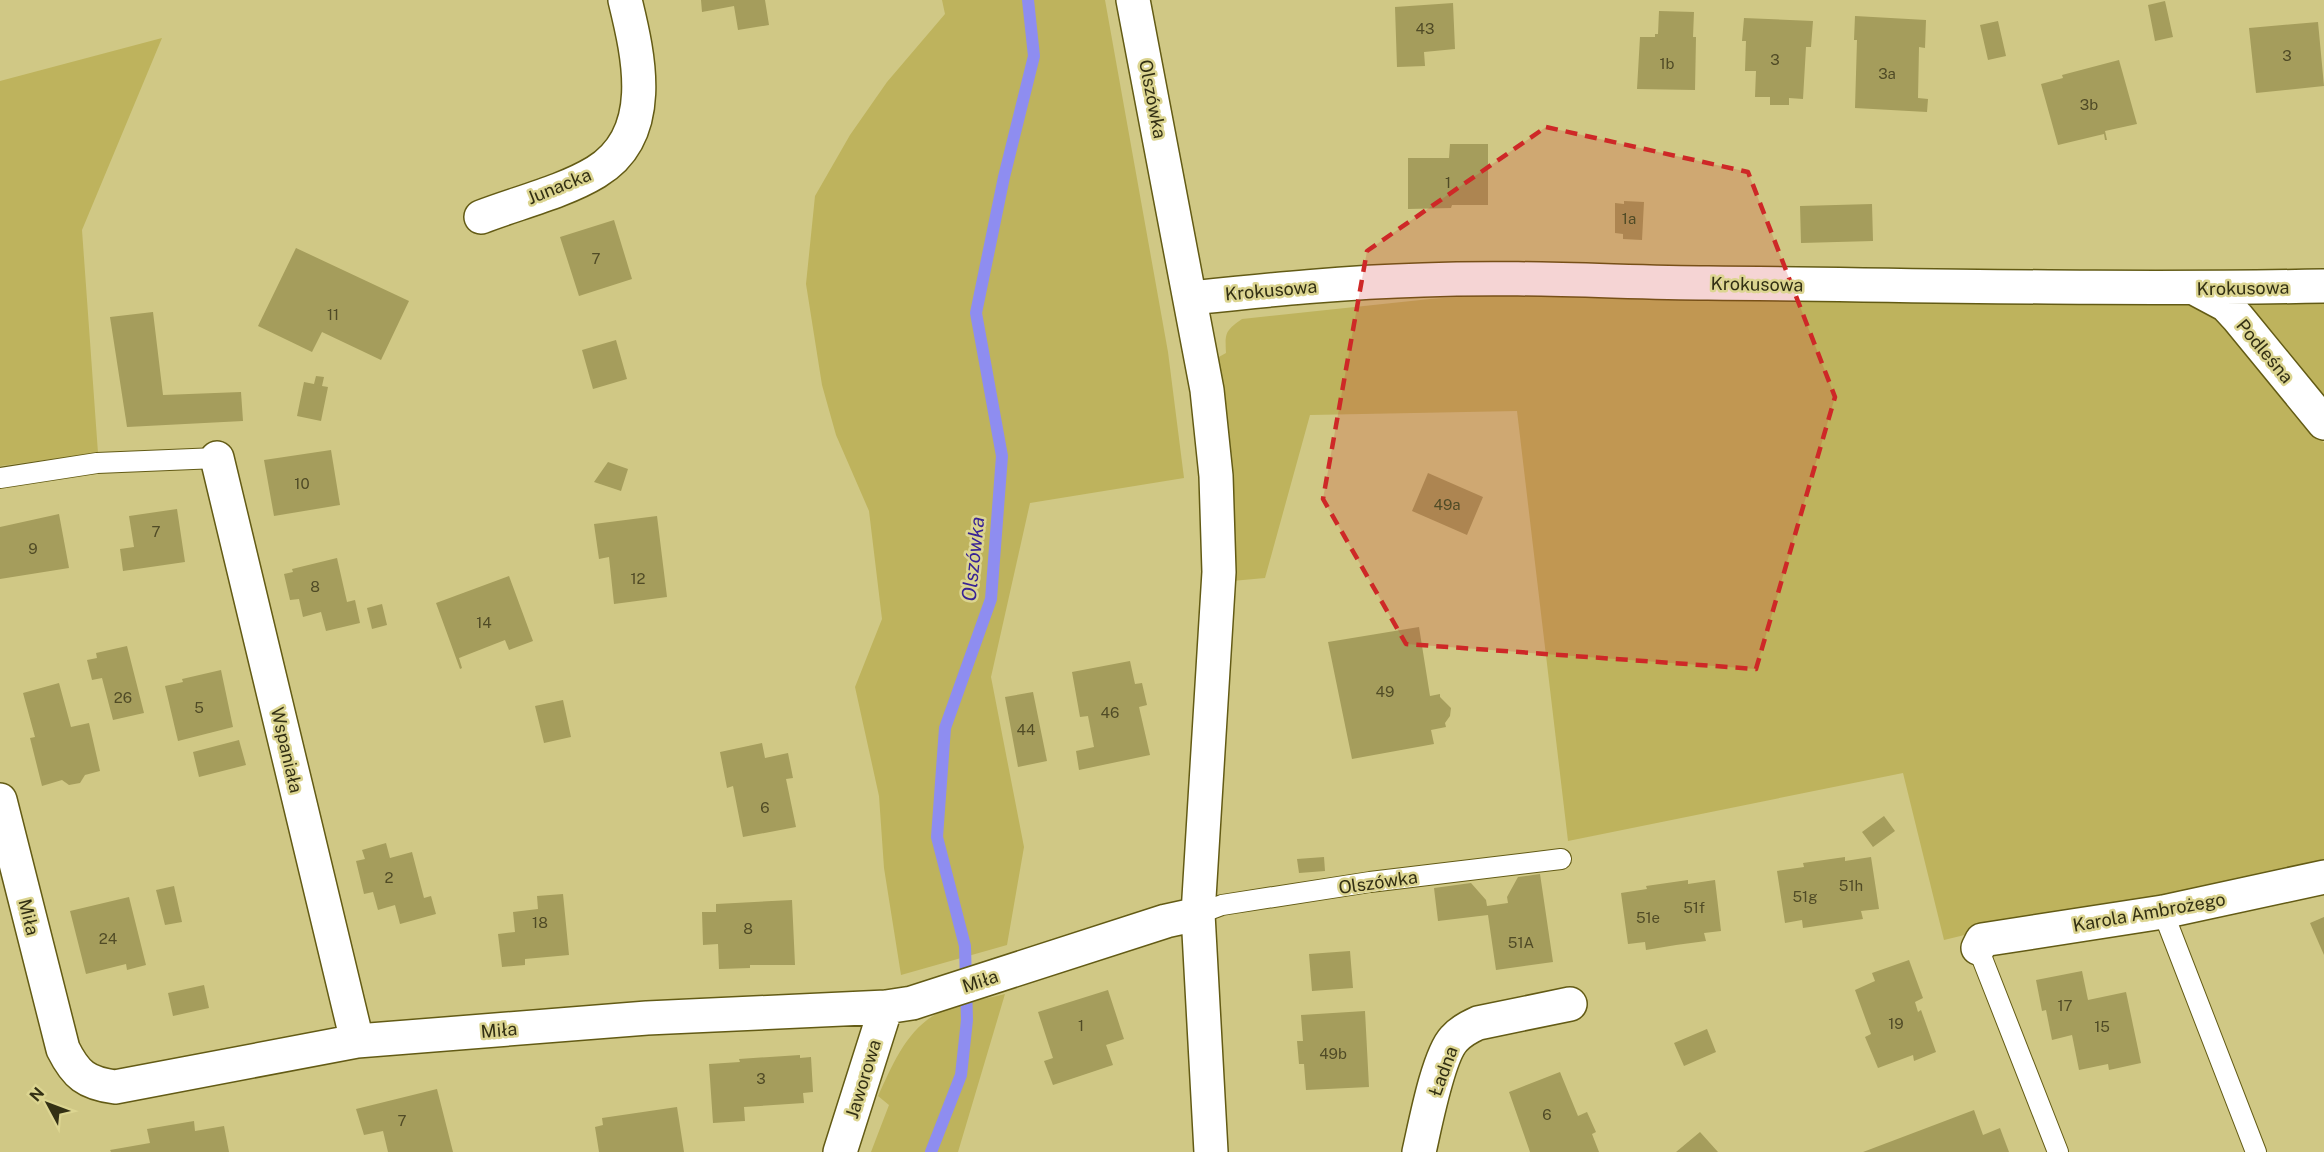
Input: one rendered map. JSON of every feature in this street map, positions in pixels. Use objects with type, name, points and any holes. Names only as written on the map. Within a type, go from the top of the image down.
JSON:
[{"type":"street","name":"Junacka","points":[[481,217],[574,183],[597,172],[614,159],[627,138],[637,113],[641,85],[638,49],[625,0]]},
{"type":"street","name":"Olszówka","points":[[1133,0],[1208,400],[1216,476],[1219,572],[1198,914],[1211,1152]]},
{"type":"street","name":"Krokusowa","points":[[1190,298],[1285,287],[1513,278],[1613,282],[2196,289],[2324,286]]},
{"type":"street","name":"Podleśna","points":[[2196,289],[2226,306],[2238,318],[2324,423]]},
{"type":"street","name":"Wspaniała","points":[[217,458],[357,1041]]},
{"type":"street","name":"Miła","points":[[0,800],[63,1049],[70,1063],[82,1077],[97,1085],[115,1087],[357,1041],[647,1018],[899,1005],[1166,921],[1198,914]]},
{"type":"street","name":"Karola Ambrożego","points":[[1978,948],[1982,940],[2163,912],[2324,877]]},
{"type":"street","name":"Ładna","points":[[1419,1152],[1446,1050],[1454,1039],[1465,1029],[1478,1023],[1570,1004]]},
{"type":"street","name":"Jaworowa","points":[[840,1152],[899,1005]]},
{"type":"lane","points":[[0,478],[97,463],[217,458]]},
{"type":"lane","name":"Olszówka","points":[[1198,914],[1222,905],[1358,884],[1561,859]]},
{"type":"lane","points":[[2163,912],[2256,1152]]},
{"type":"lane","points":[[1978,948],[2058,1152]]},
{"type":"highlighted area","points":[[1546,127],[1748,172],[1835,397],[1756,669],[1406,644],[1323,499],[1367,251]]},
{"type":"shaded area","points":[[942,0],[1105,0],[1168,352],[1184,478],[1030,503],[991,677],[1024,847],[1007,945],[901,975],[884,868],[879,796],[855,687],[882,619],[869,511],[836,435],[822,385],[806,284],[815,196],[850,135],[887,82],[945,14]]},
{"type":"shaded area","points":[[162,38],[82,230],[98,453],[0,466],[0,81]]},
{"type":"shaded area","points":[[1515,293],[2179,301],[2205,308],[2224,321],[2324,443],[2324,865],[1944,940],[1903,773],[1568,841],[1517,411],[1310,415],[1265,578],[1232,581],[1217,358],[1226,353],[1226,337],[1232,327],[1242,319],[1430,299]]},
{"type":"shaded area","points":[[2324,294],[2324,408],[2252,316],[2250,302]]},
{"type":"shaded area","points":[[1005,994],[958,1152],[871,1152],[889,1105],[878,1096],[897,1058],[912,1035],[933,1016],[946,1009]]},
{"type":"building","points":[[701,0],[765,0],[769,25],[738,30],[734,6],[702,12]]},
{"type":"building","points":[[2165,1],[2173,37],[2155,41],[2148,5]]},
{"type":"building","points":[[1453,3],[1455,49],[1424,52],[1425,66],[1397,67],[1395,7]]},
{"type":"building","points":[[1659,11],[1694,12],[1695,90],[1637,89],[1640,37],[1655,37],[1655,34],[1658,34]]},
{"type":"building","points":[[1855,16],[1926,20],[1925,48],[1919,47],[1918,98],[1928,99],[1927,112],[1855,108],[1857,40],[1854,40]]},
{"type":"building","points":[[1744,18],[1813,21],[1811,47],[1806,47],[1803,99],[1789,98],[1789,105],[1770,105],[1770,97],[1755,97],[1756,71],[1745,71],[1746,41],[1742,41]]},
{"type":"building","points":[[1998,21],[2006,56],[1988,60],[1980,25]]},
{"type":"building","points":[[2318,22],[2324,86],[2256,93],[2249,28]]},
{"type":"building","points":[[2119,60],[2137,124],[2105,131],[2107,140],[2104,134],[2058,145],[2041,84],[2063,78],[2062,75]]},
{"type":"building","points":[[1450,144],[1488,144],[1488,205],[1408,209],[1408,158],[1449,158]]},
{"type":"building","points":[[1624,201],[1644,202],[1642,240],[1623,239],[1623,234],[1615,233],[1615,203],[1624,204]]},
{"type":"building","points":[[1872,204],[1873,241],[1801,243],[1800,206]]},
{"type":"building","points":[[614,220],[632,279],[579,296],[560,237]]},
{"type":"building","points":[[296,248],[409,301],[381,360],[322,332],[312,352],[258,326]]},
{"type":"building","points":[[153,312],[163,395],[241,392],[243,421],[127,427],[110,317]]},
{"type":"building","points":[[616,340],[627,379],[593,389],[582,350]]},
{"type":"building","points":[[316,376],[324,377],[322,386],[328,387],[321,421],[297,416],[304,382],[314,384]]},
{"type":"building","points":[[331,450],[340,505],[274,516],[264,460]]},
{"type":"building","points":[[608,462],[628,469],[621,491],[594,482]]},
{"type":"building","points":[[1428,473],[1483,497],[1467,535],[1412,511]]},
{"type":"building","points":[[177,509],[185,562],[123,571],[120,549],[134,547],[129,516]]},
{"type":"building","points":[[59,514],[69,568],[0,579],[0,527]]},
{"type":"building","points":[[657,516],[667,597],[614,604],[609,557],[599,559],[594,524]]},
{"type":"building","points":[[337,558],[347,602],[355,600],[360,623],[326,631],[321,612],[303,617],[299,599],[290,600],[284,574],[293,572],[292,569]]},
{"type":"building","points":[[509,576],[533,641],[509,650],[505,640],[459,658],[462,668],[460,669],[436,603]]},
{"type":"building","points":[[382,604],[387,625],[372,629],[367,608]]},
{"type":"building","points":[[1419,627],[1430,696],[1440,694],[1440,697],[1451,708],[1450,716],[1445,723],[1446,727],[1431,730],[1434,744],[1352,759],[1328,642]]},
{"type":"building","points":[[127,646],[144,713],[113,720],[102,678],[92,680],[87,660],[97,658],[96,653]]},
{"type":"building","points":[[1130,661],[1135,684],[1142,683],[1147,705],[1139,707],[1150,755],[1079,770],[1076,751],[1094,747],[1088,716],[1080,717],[1072,672]]},
{"type":"building","points":[[221,670],[233,727],[178,741],[165,686],[183,682],[182,679]]},
{"type":"building","points":[[59,683],[71,727],[89,723],[100,771],[85,775],[80,783],[69,785],[62,780],[42,786],[30,738],[35,737],[23,693]]},
{"type":"building","points":[[1033,692],[1047,761],[1018,767],[1005,697]]},
{"type":"building","points":[[563,700],[571,737],[544,743],[535,706]]},
{"type":"building","points":[[239,740],[246,765],[199,777],[193,752]]},
{"type":"building","points":[[762,743],[765,758],[788,753],[793,778],[786,779],[796,827],[743,837],[733,786],[727,788],[720,752]]},
{"type":"building","points":[[1884,816],[1895,831],[1873,847],[1862,832]]},
{"type":"building","points":[[386,843],[390,858],[412,852],[424,898],[431,896],[436,914],[400,924],[395,905],[378,910],[373,892],[364,894],[356,861],[365,859],[362,850]]},
{"type":"building","points":[[1324,857],[1325,871],[1299,873],[1297,859]]},
{"type":"building","points":[[1845,857],[1845,861],[1871,857],[1879,909],[1861,911],[1863,919],[1803,928],[1802,920],[1785,923],[1777,871],[1804,867],[1803,863]]},
{"type":"building","points":[[1540,874],[1553,962],[1496,970],[1488,915],[1438,921],[1434,888],[1471,883],[1486,900],[1487,906],[1508,903],[1507,897],[1518,877]]},
{"type":"building","points":[[1688,880],[1688,884],[1715,880],[1721,931],[1704,933],[1706,941],[1646,950],[1645,942],[1628,944],[1621,893],[1647,889],[1646,886]]},
{"type":"building","points":[[174,886],[182,922],[165,925],[156,890]]},
{"type":"building","points":[[563,894],[569,955],[525,959],[525,965],[502,967],[498,934],[515,932],[513,912],[538,909],[537,896]]},
{"type":"building","points":[[129,897],[146,965],[127,970],[126,964],[86,974],[70,911]]},
{"type":"building","points":[[792,900],[795,965],[750,965],[750,968],[719,969],[718,944],[703,945],[702,912],[716,912],[716,904]]},
{"type":"building","points":[[2324,917],[2324,955],[2310,923]]},
{"type":"building","points":[[1350,951],[1353,988],[1312,991],[1309,954]]},
{"type":"building","points":[[1909,960],[1923,998],[1915,1002],[1918,1012],[1921,1010],[1936,1052],[1914,1061],[1913,1055],[1878,1068],[1865,1037],[1871,1034],[1855,990],[1875,981],[1872,973]]},
{"type":"building","points":[[2082,971],[2088,1000],[2126,992],[2141,1063],[2109,1070],[2108,1064],[2079,1070],[2072,1035],[2052,1040],[2046,1010],[2042,1011],[2036,980]]},
{"type":"building","points":[[204,985],[209,1008],[173,1016],[168,993]]},
{"type":"building","points":[[1108,990],[1124,1039],[1106,1045],[1113,1065],[1053,1085],[1044,1061],[1053,1058],[1038,1012]]},
{"type":"building","points":[[1365,1011],[1369,1087],[1306,1090],[1304,1064],[1299,1064],[1297,1041],[1303,1041],[1301,1015]]},
{"type":"building","points":[[1707,1029],[1716,1052],[1684,1066],[1674,1043]]},
{"type":"building","points":[[800,1055],[800,1058],[811,1057],[813,1092],[803,1093],[804,1103],[744,1107],[745,1121],[713,1123],[709,1064],[740,1062],[739,1059]]},
{"type":"building","points":[[1560,1072],[1578,1116],[1587,1112],[1596,1132],[1592,1134],[1599,1152],[1530,1152],[1509,1092]]},
{"type":"building","points":[[437,1089],[453,1152],[388,1152],[383,1131],[364,1135],[356,1109]]},
{"type":"building","points":[[677,1107],[684,1152],[599,1152],[595,1127],[603,1125],[602,1118]]},
{"type":"building","points":[[1974,1110],[1983,1135],[2000,1128],[2009,1152],[1863,1152]]},
{"type":"building","points":[[194,1121],[195,1131],[224,1126],[229,1152],[111,1152],[110,1150],[150,1143],[147,1129]]},
{"type":"building","points":[[1700,1132],[1718,1152],[1676,1152]]},
{"type":"waterway","name":"Olszówka","points":[[931,1152],[961,1075],[967,1020],[965,946],[937,837],[945,728],[991,599],[1002,456],[976,313],[1004,177],[1034,56],[1028,0]]}]
